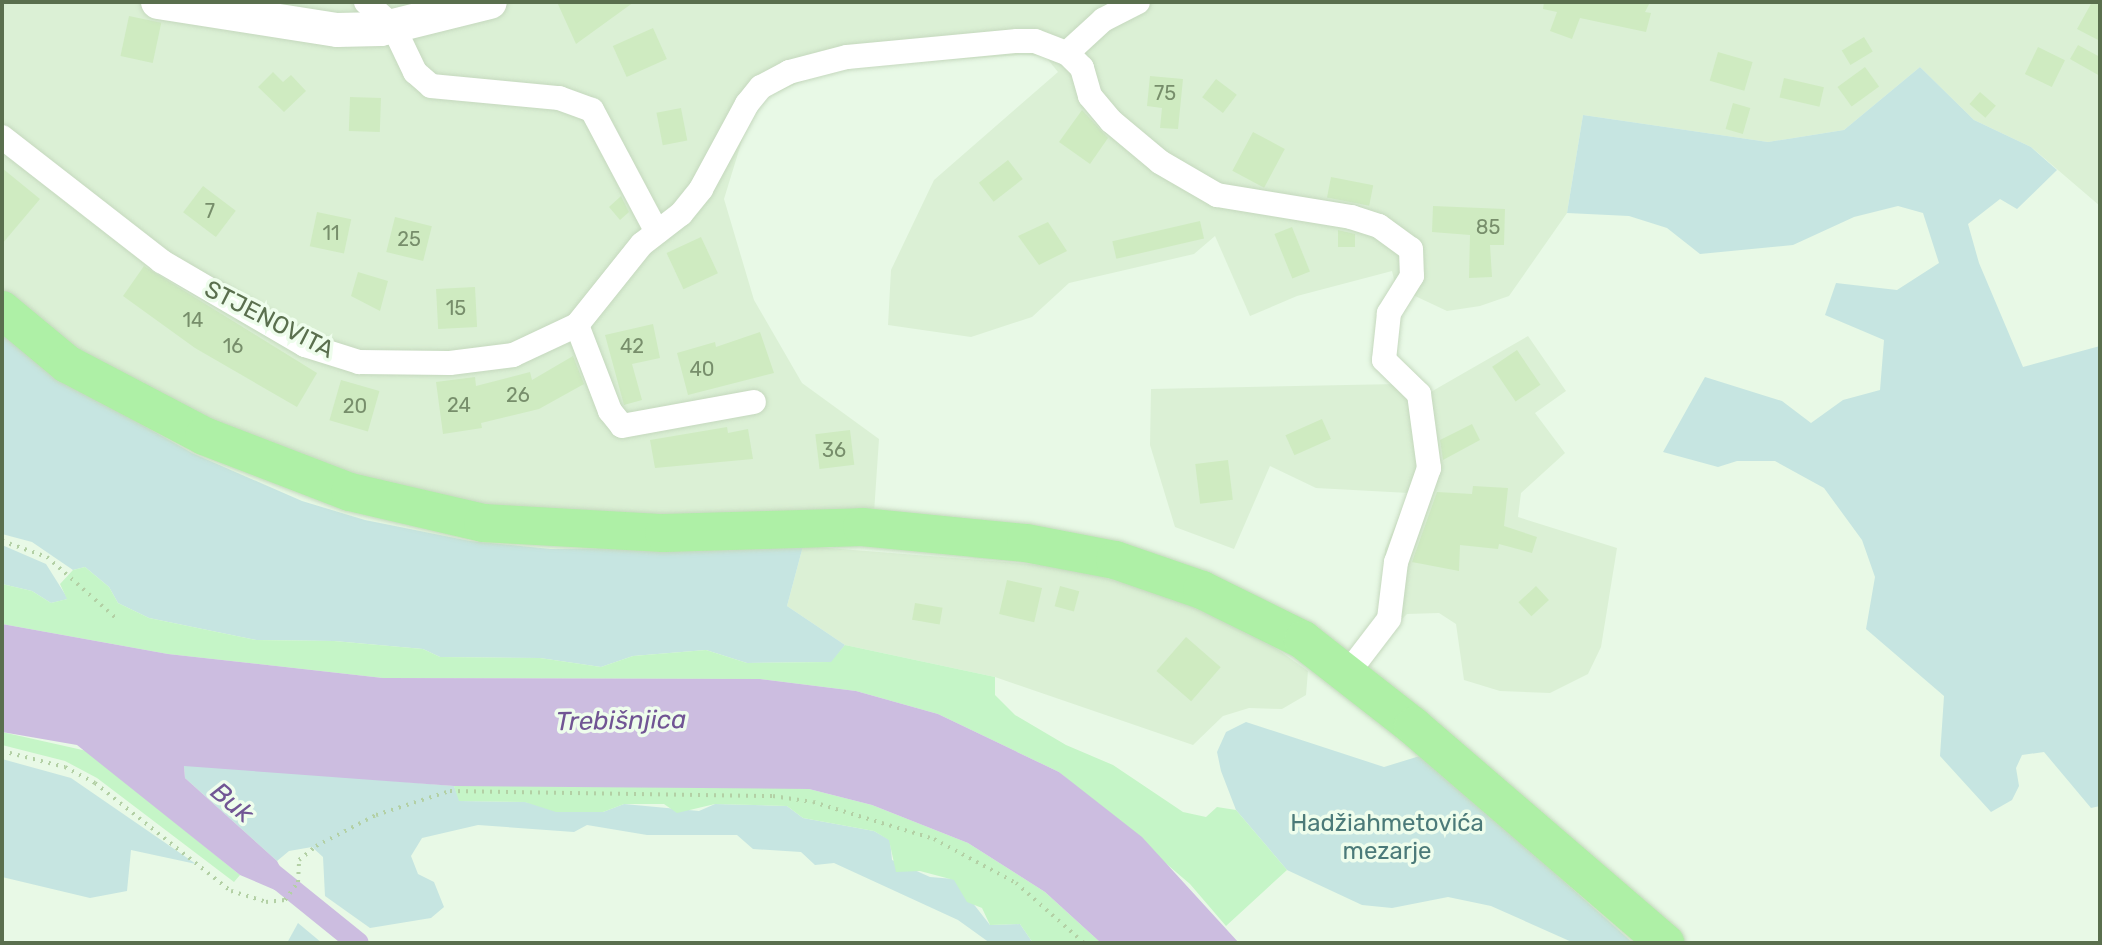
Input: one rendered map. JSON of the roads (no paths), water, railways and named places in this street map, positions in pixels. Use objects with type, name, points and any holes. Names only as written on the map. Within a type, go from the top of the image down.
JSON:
[{"type":"main road","points":[[2,310],[67,364],[190,429],[350,492],[483,523],[664,533],[862,527],[1056,549],[1115,560],[1202,590],[1303,640],[1665,943]]},
{"type":"street","points":[[158,2],[337,30],[393,26],[490,2]]},
{"type":"street","points":[[366,2],[393,26],[415,72],[431,86],[559,98],[592,110],[657,232]]},
{"type":"street","points":[[1138,2],[1103,20],[1067,53],[1082,68],[1090,96],[1111,121],[1160,162],[1217,195],[1351,217],[1379,226],[1411,249],[1412,276],[1389,313],[1383,349],[1384,360],[1419,394],[1425,409],[1429,468],[1396,562],[1389,619],[1347,674]]},
{"type":"street","name":"STJENOVITA","points":[[2,137],[161,261],[333,356],[386,366],[483,361],[513,355],[577,325],[657,232],[681,214],[717,167],[747,104],[761,87],[789,72],[847,57],[1017,41],[1035,41],[1067,53]]},
{"type":"street","points":[[577,325],[610,411],[622,426],[754,402]]},
{"type":"water","name":"Trebišnjica","points":[[2,624],[168,654],[383,678],[760,679],[856,691],[938,714],[1059,772],[1142,837],[1239,943],[1101,943],[1045,892],[968,843],[872,805],[809,789],[454,786],[184,766],[185,778],[277,861],[289,884],[282,893],[240,875],[77,745],[2,732]]},
{"type":"waterway","name":"Buk","points":[[265,868],[358,943]]},
{"type":"park label","name":"Hadžiahmetovića mezarje","points":[[1387,838]]}]
